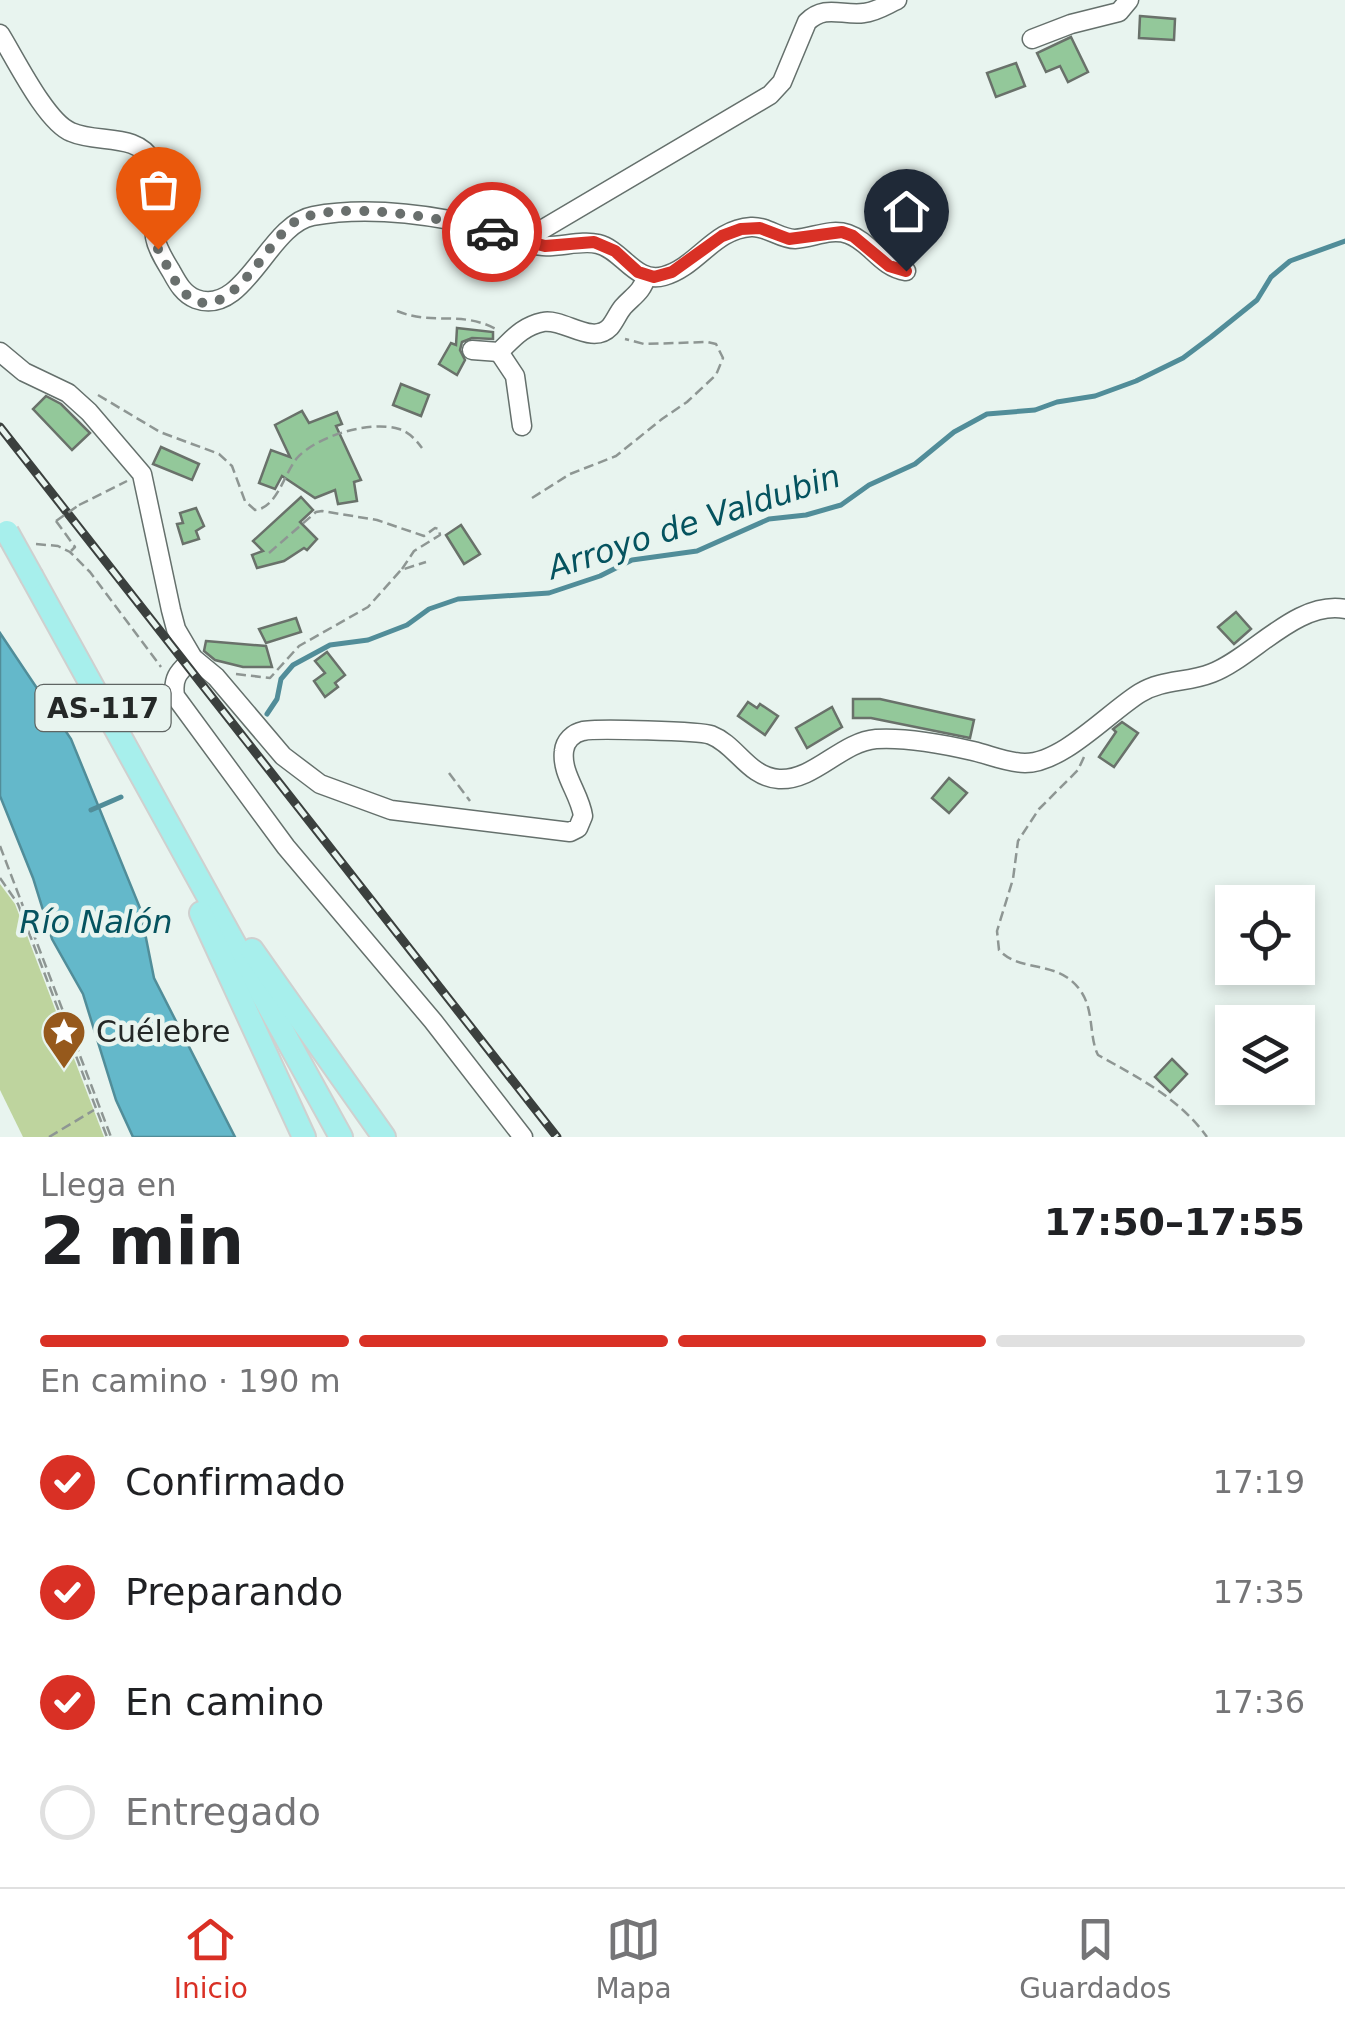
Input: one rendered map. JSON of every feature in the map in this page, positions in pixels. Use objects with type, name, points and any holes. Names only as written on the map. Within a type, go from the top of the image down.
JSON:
[{"type":"main road","name":"AS-117","points":[[10,532],[341,1137]]},
{"type":"main road","points":[[176,838],[200,909],[304,1137]]},
{"type":"main road","points":[[203,889],[238,930],[384,1137]]},
{"type":"street","points":[[0,34],[62,128],[125,142],[151,158],[158,180],[155,240],[181,289],[192,298],[215,301],[246,280],[284,230],[309,216],[365,212],[448,220],[523,238],[770,95],[782,82],[807,22],[814,15],[822,11],[870,12],[896,0]]},
{"type":"street","points":[[1032,39],[1120,12],[1130,0]]},
{"type":"street","points":[[646,277],[672,272],[722,236],[751,227],[789,239],[842,232],[853,236],[889,266],[906,271]]},
{"type":"street","points":[[523,238],[545,246],[594,242],[615,251],[646,277]]},
{"type":"street","points":[[472,350],[504,345],[544,322],[567,324],[589,334],[600,333],[641,291],[646,277]]},
{"type":"street","points":[[504,345],[515,376],[522,426]]},
{"type":"street","points":[[0,352],[24,372],[68,393],[142,474],[170,610],[176,628],[199,663],[300,771],[339,793],[391,810],[560,832],[578,828],[582,807],[563,755],[573,735],[583,730],[708,734],[728,744],[750,768],[778,779],[806,772],[848,747],[876,739],[942,746],[1028,764],[1085,736],[1156,684],[1209,675],[1262,639],[1319,610],[1342,608]]},
{"type":"street","points":[[199,663],[176,674],[175,696],[286,846],[523,1137]]},
{"type":"path","points":[[398,311],[413,318],[472,318],[504,345]]},
{"type":"path","points":[[532,498],[570,474],[616,456],[688,402],[716,375],[723,358],[716,344],[644,344],[620,338],[610,326]]},
{"type":"path","points":[[86,391],[171,438],[220,454],[232,466],[245,501],[255,510],[269,505],[300,455],[338,436],[362,428],[395,428],[422,448]]},
{"type":"path","points":[[70,552],[75,548],[56,521],[79,505],[142,474]]},
{"type":"path","points":[[199,663],[264,680],[270,678],[299,646],[368,607],[414,551],[440,535],[435,528],[424,536],[376,520],[322,511],[270,553]]},
{"type":"path","points":[[10,532],[70,552],[90,572],[173,682]]},
{"type":"path","points":[[401,570],[426,562]]},
{"type":"path","points":[[1085,736],[1086,748],[1078,770],[1039,809],[1018,841],[1013,879],[997,931],[999,950],[1011,958],[1057,970],[1074,984],[1088,1006],[1098,1056],[1166,1095],[1207,1137]]},
{"type":"path","points":[[449,773],[486,822]]},
{"type":"path","points":[[0,846],[109,1137]]},
{"type":"path","points":[[0,878],[18,904],[98,1108]]},
{"type":"path","points":[[49,1137],[98,1108]]},
{"type":"green space","points":[[0,884],[15,904],[104,1137],[23,1137],[0,1090]]},
{"type":"water","name":"Río Nalón","points":[[0,633],[71,739],[140,908],[154,978],[235,1137],[133,1137],[116,1100],[83,994],[52,939],[0,796]]},
{"type":"building","points":[[1140,16],[1175,19],[1174,40],[1139,38]]},
{"type":"building","points":[[1071,37],[1088,72],[1068,82],[1060,66],[1046,72],[1037,53]]},
{"type":"building","points":[[1016,63],[1025,86],[996,97],[987,73]]},
{"type":"building","points":[[457,328],[493,332],[493,339],[472,338],[462,342],[460,350],[465,360],[457,375],[439,364],[451,343],[456,345]]},
{"type":"building","points":[[401,384],[429,395],[421,416],[393,405]]},
{"type":"building","points":[[46,396],[61,404],[90,433],[72,450],[33,409]]},
{"type":"building","points":[[302,411],[309,423],[337,412],[342,424],[336,426],[361,480],[354,482],[357,501],[338,504],[335,490],[315,498],[282,476],[275,489],[259,483],[271,450],[290,457],[275,425]]},
{"type":"building","points":[[161,447],[199,464],[192,480],[153,464]]},
{"type":"building","points":[[301,497],[313,510],[300,522],[317,539],[307,550],[257,568],[252,555],[263,551],[253,541]]},
{"type":"building","points":[[196,508],[204,526],[196,531],[199,539],[183,544],[177,524],[183,523],[180,513]]},
{"type":"building","points":[[461,525],[480,554],[464,564],[446,535]]},
{"type":"building","points":[[1236,612],[1251,629],[1234,644],[1218,627]]},
{"type":"building","points":[[296,618],[301,632],[266,643],[259,629]]},
{"type":"building","points":[[206,641],[266,646],[272,667],[243,667],[215,660],[204,651]]},
{"type":"building","points":[[327,652],[345,675],[325,697],[314,681],[325,673],[315,661]]},
{"type":"building","points":[[853,699],[880,699],[974,720],[970,738],[871,718],[853,718]]},
{"type":"building","points":[[748,702],[757,708],[760,704],[778,716],[765,735],[738,716]]},
{"type":"building","points":[[832,707],[842,727],[807,748],[796,728]]},
{"type":"building","points":[[1122,722],[1138,733],[1114,767],[1099,757],[1116,732],[1113,729]]},
{"type":"building","points":[[949,778],[967,793],[949,813],[932,798]]},
{"type":"building","points":[[1172,1059],[1187,1074],[1170,1092],[1155,1077]]},
{"type":"waterway","name":"Arroyo de Valdubin","points":[[267,714],[277,699],[281,679],[293,665],[330,645],[368,640],[458,599],[549,593],[600,576],[632,560],[697,551],[769,519],[806,515],[841,505],[869,485],[915,464],[954,432],[987,414],[1035,410],[1095,396],[1136,381],[1183,358],[1211,337],[1257,300],[1271,277],[1290,261],[1345,241]]},
{"type":"waterway","name":"Arroyo de Valdubin","points":[[91,810],[121,797]]},
{"type":"railway","points":[[0,427],[557,1137]]},
{"type":"way so far","points":[[158,249],[181,289],[192,298],[215,301],[246,280],[284,230],[309,216],[365,212],[448,220],[492,232]]},
{"type":"place","name":"Cuélebre","points":[[64,1070]]},
{"type":"route","points":[[492,232],[545,246],[594,242],[615,251],[646,277],[672,272],[722,236],[741,229],[760,228],[789,239],[842,232],[853,236],[889,266],[906,271]]}]
